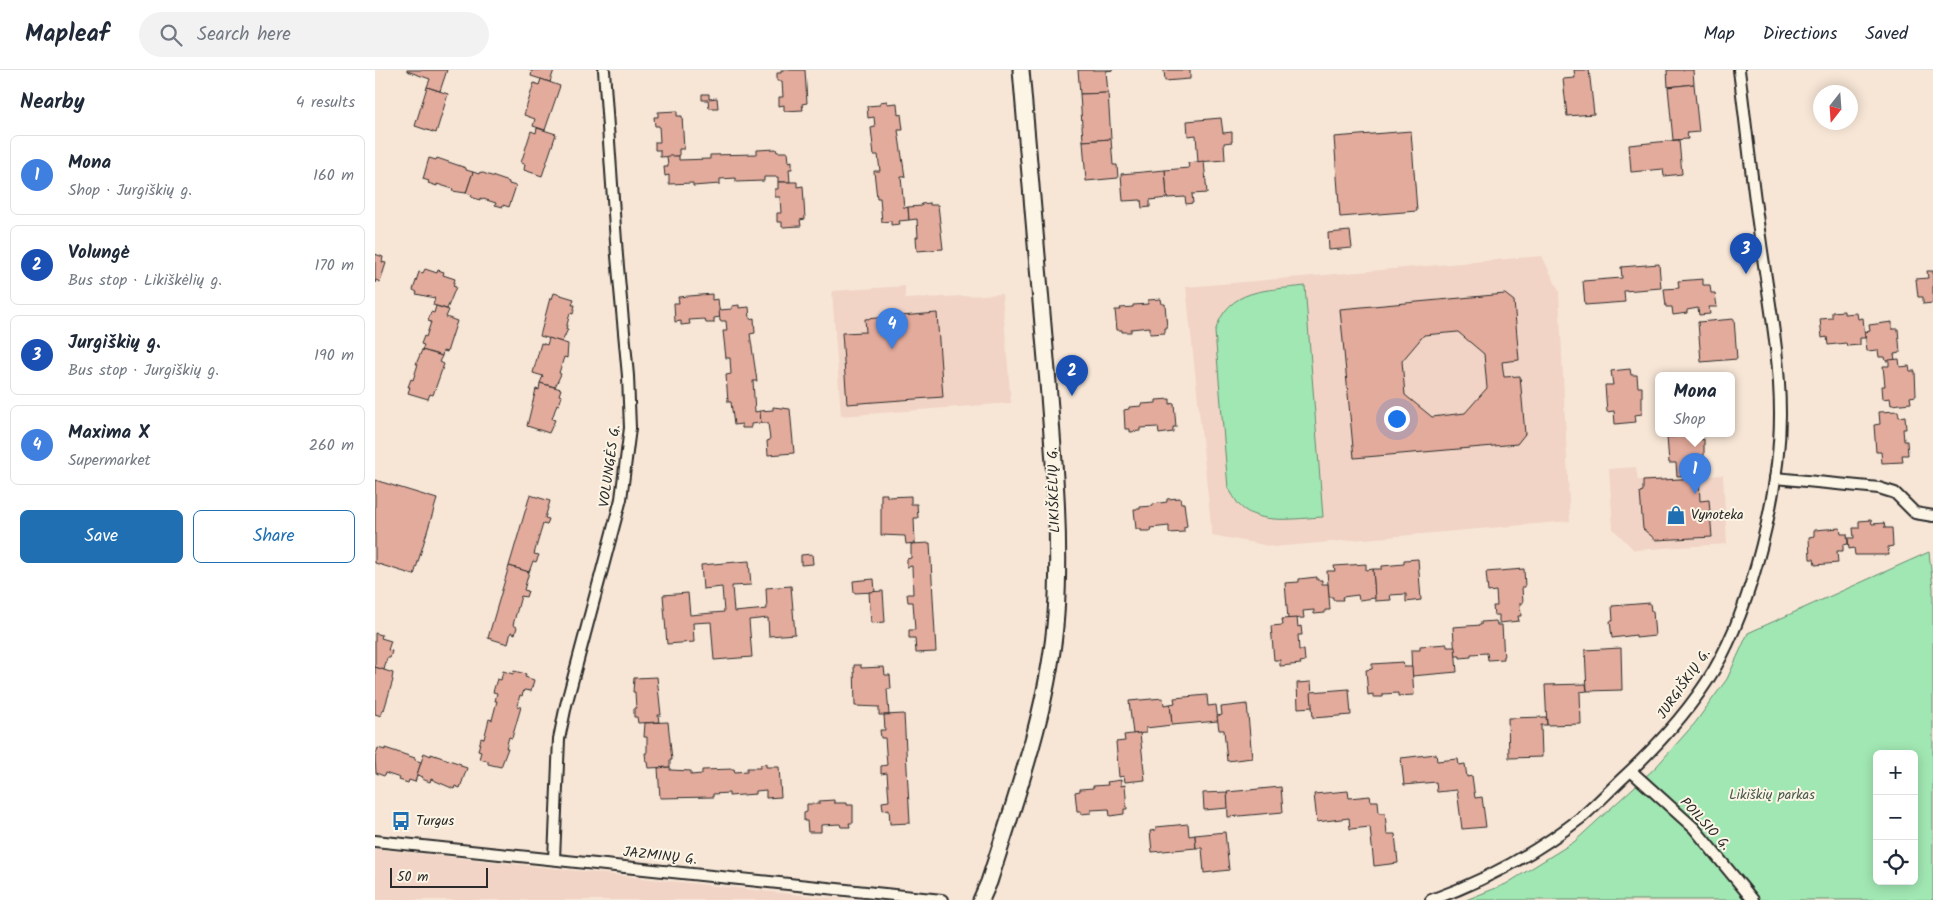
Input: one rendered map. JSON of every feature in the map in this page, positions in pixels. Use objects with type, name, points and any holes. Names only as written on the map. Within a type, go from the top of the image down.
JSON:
[{"type":"street","name":"VOLUNGĖS G.","points":[[554,858],[559,739],[566,705],[621,499],[630,428],[628,376],[604,70]]},
{"type":"street","name":"LIKIŠKĖLIŲ G.","points":[[981,900],[989,882],[1032,740],[1051,653],[1056,615],[1057,574],[1054,467],[1021,70]]},
{"type":"street","name":"JURGIŠKIŲ G.","points":[[1431,900],[1485,877],[1549,841],[1583,816],[1631,771],[1657,745],[1694,699],[1713,671],[1730,639],[1748,593],[1759,554],[1778,462],[1780,414],[1776,343],[1759,234],[1739,70]]},
{"type":"street","points":[[1775,478],[1879,488],[1895,494],[1915,513],[1933,516]]},
{"type":"street","name":"POILSIO G.","points":[[1631,771],[1693,828],[1753,900]]},
{"type":"street","name":"JAZMINŲ G.","points":[[375,841],[554,858],[942,900]]},
{"type":"shaded area","points":[[1542,256],[1559,291],[1570,521],[1274,547],[1212,535],[1186,287]]},
{"type":"shaded area","points":[[905,286],[905,299],[1002,294],[1011,403],[841,416],[832,291]]},
{"type":"shaded area","points":[[1636,467],[1638,480],[1723,475],[1727,544],[1634,550],[1613,529],[1609,469]]},
{"type":"shaded area","points":[[375,849],[847,900],[375,900]]},
{"type":"green space","points":[[1305,286],[1323,517],[1279,519],[1257,516],[1247,512],[1239,505],[1228,488],[1215,332],[1221,317],[1239,299],[1263,291]]},
{"type":"green space","name":"Likiškių parkas","points":[[1929,552],[1933,588],[1933,900],[1466,900],[1506,884],[1574,842],[1656,767],[1695,723],[1727,679],[1748,633]]},
{"type":"building","points":[[407,70],[447,70],[440,91],[427,87],[430,79]]},
{"type":"building","points":[[529,70],[554,70],[550,82],[531,76],[532,71]]},
{"type":"building","points":[[781,70],[805,70],[807,103],[802,104],[803,110],[784,111],[784,105],[779,106],[779,97],[783,97],[782,81],[777,81],[777,73],[781,73]]},
{"type":"building","points":[[1078,70],[1113,70],[1106,71],[1108,93],[1080,94]]},
{"type":"building","points":[[1164,70],[1190,70],[1190,79],[1165,81]]},
{"type":"building","points":[[1574,70],[1589,70],[1594,114],[1567,116],[1563,79],[1575,78]]},
{"type":"building","points":[[1667,70],[1693,70],[1694,84],[1668,87]]},
{"type":"building","points":[[541,79],[560,86],[545,130],[533,126],[535,119],[524,115],[534,83],[539,85]]},
{"type":"building","points":[[1694,84],[1699,132],[1687,133],[1688,139],[1673,140],[1668,87]]},
{"type":"building","points":[[427,87],[448,94],[436,133],[415,126]]},
{"type":"building","points":[[1108,93],[1111,139],[1083,141],[1080,94]]},
{"type":"building","points":[[702,94],[709,94],[709,99],[717,98],[718,108],[709,108],[708,100],[702,100]]},
{"type":"building","points":[[887,101],[887,104],[897,103],[898,115],[901,114],[903,130],[898,130],[905,177],[901,177],[904,208],[908,207],[909,220],[899,221],[900,224],[891,225],[891,221],[882,222],[880,198],[877,198],[874,171],[880,171],[878,155],[874,155],[871,128],[875,127],[874,117],[868,118],[867,106],[880,105],[880,102]]},
{"type":"building","points":[[677,111],[677,116],[682,116],[684,149],[679,149],[679,156],[660,157],[660,150],[655,150],[655,142],[660,142],[659,126],[655,126],[654,117],[658,117],[658,112]]},
{"type":"building","points":[[1221,118],[1223,133],[1232,132],[1232,142],[1224,143],[1225,160],[1198,162],[1196,135],[1188,136],[1187,121]]},
{"type":"building","points":[[537,128],[556,134],[542,176],[524,170],[525,164],[521,163],[531,131],[536,133]]},
{"type":"building","points":[[1411,131],[1417,211],[1340,217],[1334,137]]},
{"type":"building","points":[[1111,139],[1113,165],[1117,165],[1118,178],[1086,181],[1083,141]]},
{"type":"building","points":[[1679,140],[1682,174],[1664,176],[1663,169],[1631,172],[1629,145]]},
{"type":"building","points":[[776,149],[777,152],[788,152],[789,162],[792,161],[792,169],[789,169],[790,182],[778,182],[778,177],[764,177],[764,181],[736,182],[736,178],[720,179],[720,184],[693,186],[693,183],[669,184],[669,175],[665,176],[664,167],[668,167],[667,156],[679,156],[679,160],[710,159],[710,155],[757,154],[757,150]]},
{"type":"building","points":[[429,158],[436,160],[437,158],[473,172],[466,193],[452,191],[453,189],[428,183],[429,181],[423,179]]},
{"type":"building","points":[[1204,161],[1207,193],[1192,194],[1193,203],[1186,204],[1185,197],[1167,198],[1165,170],[1189,168],[1188,163]]},
{"type":"building","points":[[1165,170],[1167,198],[1150,200],[1150,207],[1142,208],[1141,200],[1123,201],[1121,174]]},
{"type":"building","points":[[473,172],[479,174],[480,172],[516,186],[509,207],[495,205],[496,203],[471,197],[472,195],[466,193]]},
{"type":"building","points":[[778,182],[797,182],[797,187],[803,186],[805,219],[800,220],[801,226],[782,227],[782,222],[777,222],[777,213],[781,213],[780,197],[775,197],[775,189],[778,189]]},
{"type":"building","points":[[930,203],[930,205],[938,205],[943,249],[917,251],[917,219],[909,220],[908,207],[922,206],[921,204]]},
{"type":"building","points":[[1350,231],[1352,248],[1329,250],[1328,233]]},
{"type":"building","points":[[375,254],[383,257],[382,262],[386,263],[380,282],[376,280],[375,283]]},
{"type":"building","points":[[1659,264],[1661,288],[1624,291],[1625,302],[1585,305],[1583,281],[1622,278],[1621,267]]},
{"type":"building","points":[[425,269],[437,273],[438,270],[444,272],[443,275],[455,279],[453,286],[456,287],[447,309],[433,305],[435,298],[416,294],[417,292],[413,290],[419,272],[423,273]]},
{"type":"building","points":[[1927,271],[1933,271],[1933,303],[1923,304],[1923,297],[1918,297],[1916,279],[1928,278]]},
{"type":"building","points":[[1703,279],[1703,285],[1710,285],[1711,293],[1715,293],[1717,307],[1709,307],[1710,314],[1699,315],[1698,308],[1687,310],[1687,313],[1673,315],[1672,307],[1666,307],[1664,289],[1679,288],[1678,281]]},
{"type":"building","points":[[554,293],[574,299],[572,305],[575,305],[573,314],[570,313],[566,329],[568,329],[562,342],[540,336],[550,298],[552,299]]},
{"type":"building","points":[[712,294],[712,300],[718,299],[720,317],[714,318],[714,323],[706,323],[705,319],[689,320],[690,324],[681,325],[681,321],[675,322],[674,303],[679,303],[678,297]]},
{"type":"building","points":[[1505,294],[1514,301],[1519,360],[1502,362],[1504,377],[1520,376],[1525,434],[1517,444],[1354,458],[1340,309]],"holes":[[[1458,332],[1484,354],[1487,388],[1465,413],[1432,417],[1405,395],[1402,361],[1424,335]]]},
{"type":"building","points":[[1161,299],[1162,304],[1165,304],[1167,328],[1165,328],[1165,333],[1150,334],[1150,327],[1131,329],[1131,332],[1117,330],[1115,310],[1133,307],[1133,305],[1148,304],[1148,300]]},
{"type":"building","points":[[739,305],[739,308],[749,307],[750,319],[754,318],[755,333],[750,334],[757,381],[753,381],[755,412],[760,411],[761,423],[751,424],[751,428],[742,428],[742,424],[734,425],[731,402],[728,402],[726,375],[731,374],[730,358],[726,358],[723,331],[727,331],[726,321],[720,321],[719,310],[732,309],[732,306]]},
{"type":"building","points":[[436,306],[449,310],[446,317],[457,321],[447,352],[443,351],[442,356],[422,350],[424,345],[421,344],[424,336],[426,337],[431,322],[428,321],[431,312],[434,313]]},
{"type":"building","points":[[1844,311],[1844,314],[1857,313],[1858,319],[1863,318],[1865,338],[1860,338],[1860,345],[1847,346],[1846,343],[1828,345],[1827,337],[1822,338],[1820,319],[1832,318],[1832,312]]},
{"type":"building","points":[[937,313],[943,397],[847,404],[842,333],[866,332],[865,319]]},
{"type":"building","points":[[1734,319],[1737,359],[1701,362],[1698,322]]},
{"type":"building","points":[[1892,322],[1892,329],[1898,329],[1900,353],[1894,354],[1895,360],[1886,361],[1885,357],[1879,357],[1878,350],[1867,351],[1865,332],[1870,331],[1869,325]]},
{"type":"building","points":[[549,338],[568,344],[567,358],[564,357],[559,373],[561,374],[555,387],[540,383],[543,376],[533,373],[541,343],[547,345]]},
{"type":"building","points":[[422,350],[442,356],[439,362],[444,364],[433,395],[430,394],[428,399],[408,393],[410,387],[408,387],[411,379],[413,380],[418,364],[416,364]]},
{"type":"building","points":[[1899,359],[1900,367],[1909,366],[1910,371],[1915,371],[1916,396],[1910,397],[1911,403],[1891,405],[1890,398],[1883,399],[1882,386],[1885,386],[1883,366],[1889,366],[1889,360]]},
{"type":"building","points":[[1630,369],[1631,375],[1637,375],[1638,387],[1642,387],[1642,414],[1635,415],[1636,422],[1615,424],[1614,411],[1607,412],[1605,385],[1613,385],[1611,371]]},
{"type":"building","points":[[540,383],[561,389],[559,395],[562,396],[559,405],[557,404],[552,419],[555,420],[549,433],[527,426],[536,389],[539,390]]},
{"type":"building","points":[[1170,399],[1170,404],[1174,403],[1176,427],[1173,427],[1173,432],[1159,434],[1158,427],[1140,428],[1140,431],[1130,432],[1130,429],[1125,429],[1124,410],[1129,409],[1129,407],[1142,406],[1142,404],[1156,403],[1156,400]]},
{"type":"building","points":[[773,407],[790,409],[794,453],[768,455],[767,441],[770,440],[768,423],[761,423],[760,411],[773,410]]},
{"type":"building","points":[[1898,411],[1899,417],[1905,416],[1906,429],[1903,429],[1904,441],[1907,441],[1908,455],[1902,455],[1903,462],[1882,463],[1881,452],[1876,452],[1874,425],[1880,424],[1879,412]]},
{"type":"building","points":[[1667,437],[1701,437],[1701,440],[1704,439],[1704,466],[1697,467],[1698,474],[1677,476],[1676,463],[1669,463]]},
{"type":"building","name":"Vynoteka","points":[[1699,478],[1700,501],[1709,500],[1712,537],[1656,540],[1643,529],[1640,492],[1643,491],[1643,481]]},
{"type":"building","points":[[375,480],[437,499],[414,575],[375,563]]},
{"type":"building","points":[[881,494],[887,494],[887,497],[911,496],[911,504],[917,504],[918,518],[914,518],[915,543],[906,544],[905,536],[881,535]]},
{"type":"building","points":[[530,495],[550,501],[545,518],[549,519],[547,525],[543,524],[534,554],[539,555],[536,562],[533,561],[529,572],[509,566]]},
{"type":"building","points":[[1180,498],[1181,503],[1184,503],[1187,526],[1184,527],[1184,532],[1169,533],[1169,526],[1150,528],[1151,531],[1136,529],[1134,509],[1167,502],[1167,499]]},
{"type":"building","points":[[1871,520],[1872,524],[1884,523],[1885,528],[1892,528],[1893,546],[1888,547],[1889,555],[1855,555],[1854,548],[1849,549],[1848,538],[1854,538],[1853,528],[1859,528],[1859,521]]},
{"type":"building","points":[[1840,528],[1841,534],[1847,534],[1848,544],[1843,545],[1843,551],[1837,551],[1838,563],[1815,565],[1814,559],[1810,559],[1809,537],[1814,536],[1814,530]]},
{"type":"building","points":[[930,543],[936,652],[916,653],[915,638],[909,638],[909,630],[915,630],[913,602],[908,602],[907,594],[913,594],[912,566],[907,567],[907,559],[911,558],[911,544]]},
{"type":"building","points":[[812,554],[813,564],[801,565],[801,555]]},
{"type":"building","points":[[1418,559],[1421,600],[1406,602],[1406,594],[1390,595],[1391,600],[1375,601],[1373,569],[1382,569],[1382,566],[1404,564],[1404,560]]},
{"type":"building","points":[[749,561],[751,585],[732,586],[734,612],[767,609],[766,588],[791,586],[795,634],[769,636],[768,618],[749,620],[752,657],[714,660],[711,622],[693,623],[694,642],[667,644],[663,595],[688,593],[690,615],[724,612],[722,587],[703,589],[701,565]]},
{"type":"building","points":[[1366,564],[1366,570],[1373,569],[1375,598],[1359,600],[1358,595],[1342,597],[1343,600],[1333,600],[1333,597],[1329,597],[1327,571],[1335,571],[1334,566]]},
{"type":"building","points":[[509,566],[529,572],[524,590],[528,591],[526,597],[521,596],[513,625],[517,627],[515,634],[511,632],[508,644],[488,638]]},
{"type":"building","points":[[1524,569],[1525,587],[1522,587],[1523,603],[1520,603],[1521,616],[1518,616],[1519,621],[1499,623],[1499,615],[1494,615],[1493,606],[1497,606],[1496,591],[1488,592],[1486,572]]},
{"type":"building","points":[[1317,577],[1317,580],[1322,580],[1322,584],[1328,584],[1330,610],[1325,610],[1325,613],[1314,614],[1314,610],[1303,611],[1304,618],[1288,619],[1285,583],[1299,582],[1299,579]]},
{"type":"building","points":[[874,579],[875,592],[854,593],[853,581]]},
{"type":"building","points":[[883,591],[885,622],[871,623],[869,592]]},
{"type":"building","points":[[1650,603],[1651,611],[1653,611],[1655,636],[1636,638],[1636,635],[1612,638],[1610,621],[1613,621],[1612,606]]},
{"type":"building","points":[[1297,618],[1298,627],[1301,626],[1302,635],[1298,635],[1299,650],[1304,650],[1305,661],[1300,662],[1301,664],[1280,666],[1280,660],[1274,660],[1271,626],[1283,625],[1282,619]]},
{"type":"building","points":[[1496,621],[1497,625],[1502,625],[1504,659],[1488,660],[1487,653],[1471,654],[1471,657],[1460,658],[1460,656],[1455,656],[1453,627],[1481,625],[1481,622]]},
{"type":"building","points":[[375,633],[382,635],[381,638],[391,641],[388,650],[392,651],[390,658],[387,658],[384,670],[375,667]]},
{"type":"building","points":[[1447,644],[1447,647],[1455,647],[1457,672],[1412,676],[1411,650],[1420,650],[1420,646]]},
{"type":"building","points":[[1621,648],[1622,690],[1587,691],[1585,650]]},
{"type":"building","points":[[1403,662],[1404,667],[1412,667],[1414,695],[1398,696],[1398,693],[1383,694],[1383,697],[1373,697],[1373,694],[1368,695],[1366,670],[1372,669],[1372,664]]},
{"type":"building","points":[[854,665],[861,665],[861,668],[884,667],[885,675],[890,675],[891,689],[887,689],[889,715],[879,715],[879,707],[855,706]]},
{"type":"building","points":[[375,667],[393,673],[393,680],[381,716],[375,714]]},
{"type":"building","points":[[503,671],[513,674],[514,671],[526,674],[525,677],[534,680],[531,691],[524,690],[522,696],[520,695],[517,706],[521,707],[512,738],[509,737],[506,748],[508,748],[501,767],[488,764],[488,761],[479,759],[481,752],[478,751],[481,738],[484,739],[489,719],[492,720],[497,701],[495,701],[497,693],[493,692],[497,679],[501,680]]},
{"type":"building","points":[[657,677],[661,715],[658,715],[659,722],[638,723],[637,717],[634,717],[634,708],[636,708],[635,692],[633,692],[634,678]]},
{"type":"building","points":[[1311,682],[1313,707],[1298,708],[1297,683]]},
{"type":"building","points":[[1586,684],[1587,691],[1580,692],[1581,724],[1547,725],[1545,685]]},
{"type":"building","points":[[1349,689],[1351,715],[1313,718],[1311,692]]},
{"type":"building","points":[[1207,695],[1208,706],[1216,705],[1218,721],[1172,725],[1170,704],[1175,703],[1174,698]]},
{"type":"building","points":[[1163,698],[1164,705],[1170,704],[1172,725],[1146,728],[1146,733],[1133,734],[1129,701]]},
{"type":"building","points":[[1247,704],[1252,758],[1227,761],[1224,730],[1219,730],[1217,716],[1222,715],[1221,707]]},
{"type":"building","points":[[904,714],[910,823],[890,824],[889,809],[883,810],[882,802],[889,801],[887,773],[881,774],[881,766],[887,765],[885,738],[881,738],[880,730],[885,730],[884,715]]},
{"type":"building","points":[[1546,717],[1547,725],[1541,725],[1542,757],[1509,758],[1508,718]]},
{"type":"building","points":[[668,722],[672,760],[670,760],[670,767],[649,768],[645,753],[647,753],[647,737],[644,737],[645,723]]},
{"type":"building","points":[[1140,733],[1145,780],[1125,782],[1124,776],[1119,777],[1116,742],[1125,741],[1124,735]]},
{"type":"building","points":[[378,748],[385,750],[385,748],[415,758],[415,760],[421,762],[415,782],[409,780],[408,783],[385,773],[384,776],[376,773],[375,758]]},
{"type":"building","points":[[424,753],[461,764],[461,766],[467,768],[460,788],[455,786],[454,789],[431,779],[430,782],[417,775]]},
{"type":"building","points":[[1436,754],[1437,761],[1458,759],[1459,765],[1465,764],[1467,777],[1472,776],[1475,798],[1482,797],[1486,827],[1462,829],[1457,790],[1437,792],[1436,782],[1404,785],[1401,758]]},
{"type":"building","points":[[766,764],[766,767],[779,767],[781,797],[766,798],[766,790],[756,791],[756,794],[729,796],[729,793],[713,794],[713,797],[660,798],[658,768],[670,767],[670,770],[691,771],[691,775],[702,774],[702,770],[734,769],[735,772],[747,771],[747,768],[760,768],[760,765]]},
{"type":"building","points":[[1121,780],[1121,786],[1125,785],[1127,809],[1124,809],[1124,814],[1110,816],[1109,809],[1091,810],[1091,813],[1081,814],[1081,811],[1077,811],[1075,792],[1080,791],[1080,789],[1108,785],[1107,782]]},
{"type":"building","points":[[1281,787],[1283,812],[1228,817],[1227,792]]},
{"type":"building","points":[[1348,791],[1349,798],[1370,796],[1371,801],[1378,801],[1379,813],[1385,813],[1387,834],[1395,834],[1398,863],[1374,866],[1370,827],[1350,829],[1349,818],[1317,822],[1314,794]]},
{"type":"building","points":[[1227,792],[1228,808],[1204,810],[1203,793]]},
{"type":"building","points":[[834,800],[834,803],[853,805],[853,823],[849,823],[850,827],[841,827],[840,824],[821,825],[821,832],[808,832],[807,821],[804,821],[807,804],[819,804],[819,801]]},
{"type":"building","points":[[1188,824],[1189,836],[1195,835],[1196,848],[1152,852],[1150,831],[1156,830],[1156,827]]},
{"type":"building","points":[[1225,832],[1229,870],[1204,873],[1202,848],[1196,848],[1195,835]]},
{"type":"place","name":"Jurgiškių g.","points":[[1746,274]]},
{"type":"place","name":"Maxima X","points":[[892,349]]},
{"type":"place","name":"Volungė","points":[[1072,396]]},
{"type":"place","name":"Mona","points":[[1695,494]]},
{"type":"place","name":"Vynoteka","points":[[1676,515]]},
{"type":"place","name":"Turgus","points":[[401,821]]}]
